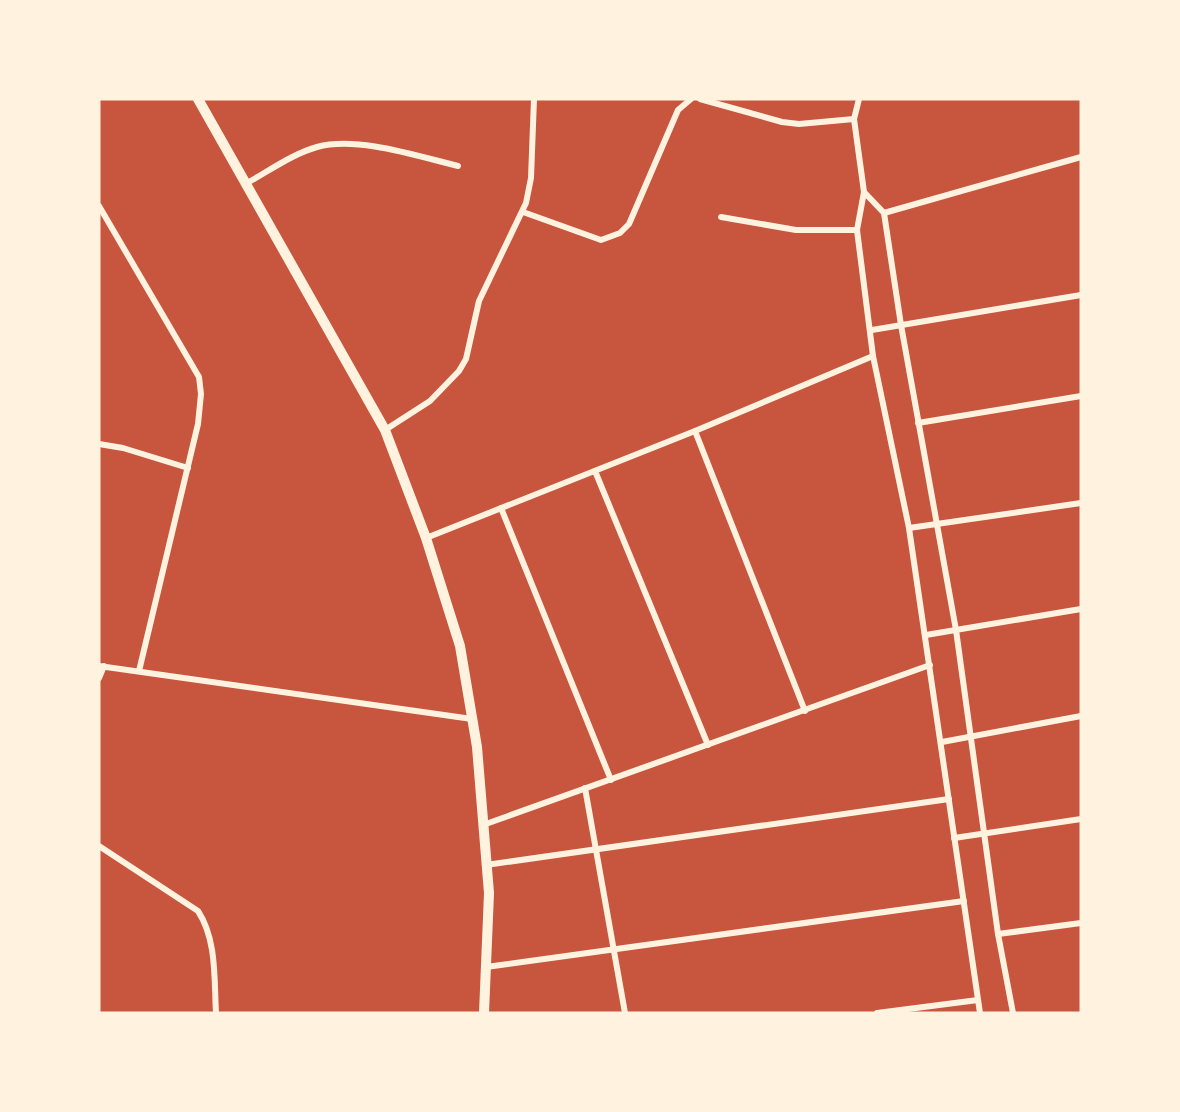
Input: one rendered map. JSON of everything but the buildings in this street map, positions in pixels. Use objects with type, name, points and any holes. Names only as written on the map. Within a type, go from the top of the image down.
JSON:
[{"type":"street","points":[[198,99],[385,430],[426,538],[460,646],[472,719],[489,894],[484,1013]]},
{"type":"street","points":[[385,430],[430,401],[459,371],[471,343],[479,301],[523,212],[531,178],[534,99]]},
{"type":"street","points":[[523,212],[601,240],[620,233],[629,224],[678,110],[691,99]]},
{"type":"street","points":[[700,99],[782,123],[799,124],[854,118]]},
{"type":"street","points":[[859,99],[854,118],[864,192],[857,230],[872,330],[873,356],[909,528],[980,1013]]},
{"type":"street","points":[[247,183],[306,152],[334,144],[351,144],[458,166]]},
{"type":"street","points":[[884,213],[1081,157]]},
{"type":"street","points":[[864,192],[884,213],[901,325],[956,630],[998,933],[1013,1013]]},
{"type":"street","points":[[99,206],[199,377],[201,394],[198,424],[139,672]]},
{"type":"street","points":[[722,217],[796,230],[857,230]]},
{"type":"street","points":[[872,330],[1081,295]]},
{"type":"street","points":[[426,538],[695,431],[873,356]]},
{"type":"street","points":[[918,423],[1081,396]]},
{"type":"street","points":[[695,431],[805,711]]},
{"type":"street","points":[[99,444],[123,448],[188,468]]},
{"type":"street","points":[[596,471],[708,745]]},
{"type":"street","points":[[909,528],[1081,502]]},
{"type":"street","points":[[501,508],[611,780]]},
{"type":"street","points":[[926,635],[1081,609]]},
{"type":"street","points":[[483,825],[930,665]]},
{"type":"street","points":[[99,678],[102,666],[472,719]]},
{"type":"street","points":[[942,742],[1081,716]]},
{"type":"street","points":[[585,789],[625,1013]]},
{"type":"street","points":[[486,865],[949,799]]},
{"type":"street","points":[[954,838],[1081,819]]},
{"type":"street","points":[[99,846],[198,910],[208,925],[213,957],[216,1013]]},
{"type":"street","points":[[486,967],[964,901]]},
{"type":"street","points":[[998,933],[1081,923]]},
{"type":"street","points":[[877,1013],[978,1000]]}]
